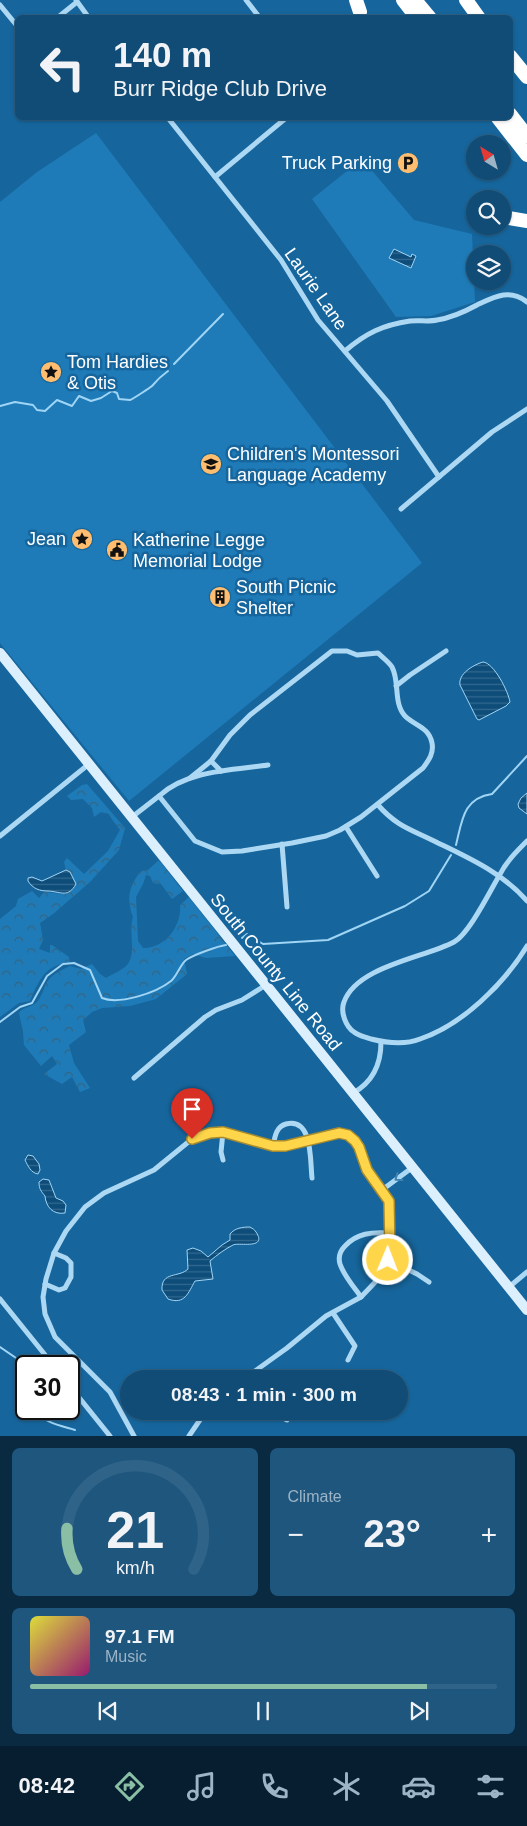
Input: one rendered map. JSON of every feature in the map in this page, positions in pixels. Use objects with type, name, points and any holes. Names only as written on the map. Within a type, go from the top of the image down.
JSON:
[{"type":"highway","points":[[403,0],[415,15]]},
{"type":"highway","points":[[415,0],[428,15]]},
{"type":"highway","points":[[466,0],[477,15]]},
{"type":"highway","points":[[513,60],[527,77]]},
{"type":"highway","points":[[513,118],[527,136]]},
{"type":"highway","points":[[500,120],[527,155]]},
{"type":"highway","points":[[511,218],[527,221]]},
{"type":"main road","name":"South County Line Road","points":[[0,653],[527,1310]]},
{"type":"street","points":[[246,0],[258,15]]},
{"type":"street","points":[[60,15],[76,1],[87,15]]},
{"type":"street","points":[[0,5],[15,23]]},
{"type":"street","name":"Laurie Lane","points":[[170,120],[281,260],[318,320],[387,400],[439,477]]},
{"type":"street","points":[[215,176],[284,120]]},
{"type":"street","points":[[345,351],[362,337],[386,325],[411,321],[438,320],[476,306],[499,294],[515,294],[527,302]]},
{"type":"street","points":[[401,509],[492,432],[527,409]]},
{"type":"street","points":[[159,796],[195,841],[222,852],[242,851],[326,836],[346,827],[423,768],[429,760],[432,751],[429,735],[422,727],[404,716],[397,698],[392,667],[378,653],[357,655],[347,651],[332,651],[250,715],[230,736],[211,761],[190,778]]},
{"type":"street","points":[[396,686],[446,651]]},
{"type":"street","points":[[211,761],[221,771]]},
{"type":"street","points":[[0,836],[89,764]]},
{"type":"street","points":[[131,817],[170,786],[190,778],[221,771],[268,765]]},
{"type":"street","points":[[378,804],[388,816],[404,828],[438,842],[498,876],[517,890],[527,902]]},
{"type":"street","points":[[346,827],[377,876]]},
{"type":"street","points":[[527,841],[510,858],[478,913],[457,940],[434,951],[388,966],[368,975],[353,988],[344,1002],[343,1014],[348,1028],[356,1034],[381,1042],[401,1043],[419,1040],[439,1031],[460,1017],[501,982],[515,966],[527,946]]},
{"type":"street","points":[[282,844],[287,907]]},
{"type":"street","points":[[134,1078],[204,1017],[242,1000],[266,986]]},
{"type":"street","points":[[353,1093],[366,1084],[374,1074],[381,1042]]},
{"type":"street","points":[[273,1146],[277,1130],[283,1125],[294,1122],[301,1125],[307,1133],[312,1178]]},
{"type":"street","points":[[223,1132],[221,1152],[223,1160]]},
{"type":"street","points":[[134,1436],[106,1387],[55,1337],[45,1314],[43,1297],[45,1284],[54,1253],[66,1231],[85,1207],[112,1189],[154,1170],[192,1139],[210,1133],[223,1132],[273,1146],[285,1146],[339,1133],[348,1135],[355,1141],[367,1170],[389,1201],[388,1233],[390,1250],[388,1260],[382,1275],[361,1297],[316,1323],[288,1348],[257,1370]]},
{"type":"street","points":[[382,1190],[413,1167]]},
{"type":"street","points":[[361,1297],[343,1271],[339,1257],[350,1240],[360,1235],[374,1232],[388,1233]]},
{"type":"street","points":[[45,1284],[59,1290],[65,1288],[71,1277],[71,1263],[66,1258],[54,1253]]},
{"type":"street","points":[[388,1260],[418,1274],[428,1282]]},
{"type":"street","points":[[508,1287],[527,1272]]},
{"type":"street","points":[[0,1299],[45,1355]]},
{"type":"street","points":[[332,1313],[355,1346],[348,1360]]},
{"type":"street","points":[[80,1399],[110,1436]]},
{"type":"street","points":[[189,1436],[200,1420]]},
{"type":"green space","points":[[96,133],[422,563],[129,801],[0,643],[0,202],[37,172]]},
{"type":"green space","points":[[362,159],[414,220],[466,233],[466,235],[472,235],[472,245],[466,245],[466,290],[474,290],[475,302],[431,316],[396,317],[312,199]]},
{"type":"green space","points":[[87,784],[125,828],[119,850],[90,882],[40,923],[43,940],[39,949],[50,953],[50,945],[52,945],[69,957],[70,962],[54,966],[40,980],[30,1001],[19,1003],[0,1017],[0,919],[16,906],[18,899],[32,891],[39,898],[44,892],[62,894],[70,872],[66,870],[64,862],[67,858],[84,874],[108,851],[120,830],[108,814],[101,812],[94,817],[92,808],[83,799],[71,800],[67,796],[82,785]]},
{"type":"green space","points":[[159,860],[183,891],[172,899],[161,884],[153,883],[150,876],[146,875],[136,897],[138,941],[143,948],[151,947],[165,940],[178,921],[180,905],[189,897],[235,956],[206,958],[193,954],[184,959],[187,974],[156,999],[130,1006],[102,1008],[92,1012],[83,1020],[86,1032],[69,1045],[74,1063],[90,1088],[80,1092],[72,1077],[62,1084],[44,1074],[57,1064],[52,1056],[41,1066],[24,1045],[19,1013],[36,1003],[47,982],[57,973],[70,966],[81,969],[92,964],[106,978],[127,965],[132,948],[131,929],[133,917],[129,898],[131,887],[141,871],[148,870]]},
{"type":"shaded area","points":[[394,249],[411,257],[412,254],[416,256],[411,268],[389,258]]},
{"type":"shaded area","points":[[483,662],[492,667],[496,672],[510,702],[479,720],[460,685],[460,681],[467,671]]},
{"type":"shaded area","points":[[527,793],[527,814],[519,808],[518,804]]},
{"type":"shaded area","points":[[66,870],[70,872],[76,884],[67,893],[39,890],[34,888],[28,881],[28,878],[32,877],[42,881]]},
{"type":"shaded area","points":[[28,1155],[33,1156],[39,1164],[40,1170],[38,1174],[27,1165],[25,1160]]},
{"type":"shaded area","points":[[43,1179],[49,1180],[56,1198],[63,1201],[66,1205],[65,1213],[57,1213],[47,1204],[39,1186],[39,1182]]},
{"type":"shaded area","points":[[250,1227],[256,1232],[259,1238],[258,1241],[251,1244],[236,1244],[224,1250],[210,1261],[213,1279],[195,1281],[188,1294],[182,1299],[168,1299],[162,1290],[162,1284],[167,1277],[188,1269],[187,1250],[193,1248],[201,1251],[208,1257],[230,1240],[230,1234],[234,1230]]},
{"type":"waterway","points":[[174,364],[223,314]]},
{"type":"waterway","points":[[0,406],[15,402],[33,405],[37,410],[45,411],[57,400],[72,406],[79,396],[91,401],[101,398],[112,391],[117,393],[119,399],[130,400],[151,387],[168,371]]},
{"type":"waterway","points":[[456,845],[462,819],[469,806],[482,796],[492,794],[527,756]]},
{"type":"waterway","points":[[242,938],[247,934],[263,944],[328,940],[405,906],[429,891],[451,855]]},
{"type":"waterway","points":[[0,1022],[20,1007],[32,1003],[47,976],[63,964],[74,963],[90,970],[102,998],[109,1000],[127,999],[156,990],[171,981],[186,960],[226,945]]},
{"type":"waterway","points":[[0,1347],[15,1357]]},
{"type":"waterway","points":[[46,1420],[75,1430]]},
{"type":"place","name":"Truck Parking","points":[[408,163]]},
{"type":"place","name":"Tom Hardies & Otis","points":[[51,372]]},
{"type":"place","name":"Children's Montessori Language Academy","points":[[211,464]]},
{"type":"place","name":"Jean","points":[[82,539]]},
{"type":"place","name":"Katherine Legge Memorial Lodge","points":[[117,550]]},
{"type":"place","name":"South Picnic Shelter","points":[[220,597]]},
{"type":"route","points":[[192,1139],[210,1133],[223,1132],[273,1146],[285,1146],[339,1133],[348,1135],[359,1147],[367,1170],[389,1201],[388,1233],[390,1250],[388,1260]]}]
